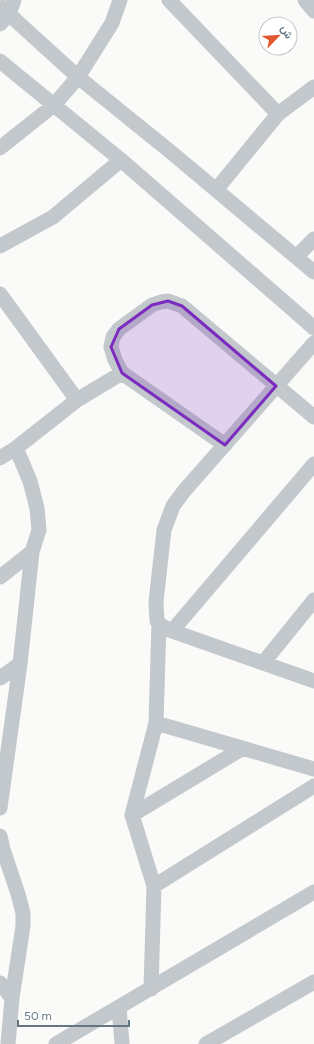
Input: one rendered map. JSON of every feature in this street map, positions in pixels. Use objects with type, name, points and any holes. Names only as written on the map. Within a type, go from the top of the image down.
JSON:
[{"type":"street","points":[[0,148],[54,105],[78,77],[112,23],[120,0]]},
{"type":"street","points":[[169,0],[278,114]]},
{"type":"street","points":[[305,0],[314,11]]},
{"type":"street","points":[[6,11],[78,77],[314,272]]},
{"type":"street","points":[[0,61],[121,160],[314,328]]},
{"type":"street","points":[[216,190],[278,114],[314,87]]},
{"type":"street","points":[[0,246],[53,218],[121,160]]},
{"type":"street","points":[[296,257],[314,239]]},
{"type":"street","points":[[0,294],[77,400]]},
{"type":"street","points":[[225,445],[122,373],[115,360],[111,347],[113,337],[119,329],[152,305],[168,301],[182,306],[314,417]]},
{"type":"street","points":[[151,989],[154,886],[132,815],[156,723],[159,623],[156,616],[156,602],[164,530],[173,506],[184,491],[314,343]]},
{"type":"street","points":[[0,458],[16,448],[77,400],[122,373]]},
{"type":"street","points":[[0,808],[20,664],[32,552],[39,530],[37,508],[30,481],[16,448]]},
{"type":"street","points":[[172,631],[314,464]]},
{"type":"street","points":[[0,577],[32,552]]},
{"type":"street","points":[[262,663],[314,600]]},
{"type":"street","points":[[159,623],[172,631],[314,681]]},
{"type":"street","points":[[0,678],[20,664]]},
{"type":"street","points":[[156,723],[314,769]]},
{"type":"street","points":[[132,815],[243,748]]},
{"type":"street","points":[[154,886],[314,786]]},
{"type":"street","points":[[0,836],[23,913],[23,926],[12,998],[8,1044]]},
{"type":"street","points":[[56,1044],[314,892]]},
{"type":"street","points":[[206,1044],[314,982]]},
{"type":"street","points":[[0,983],[12,998]]},
{"type":"street","points":[[118,1007],[122,1044]]},
{"type":"highlighted area","points":[[168,301],[182,306],[276,386],[225,445],[122,373],[111,347],[119,329],[152,305]]}]
